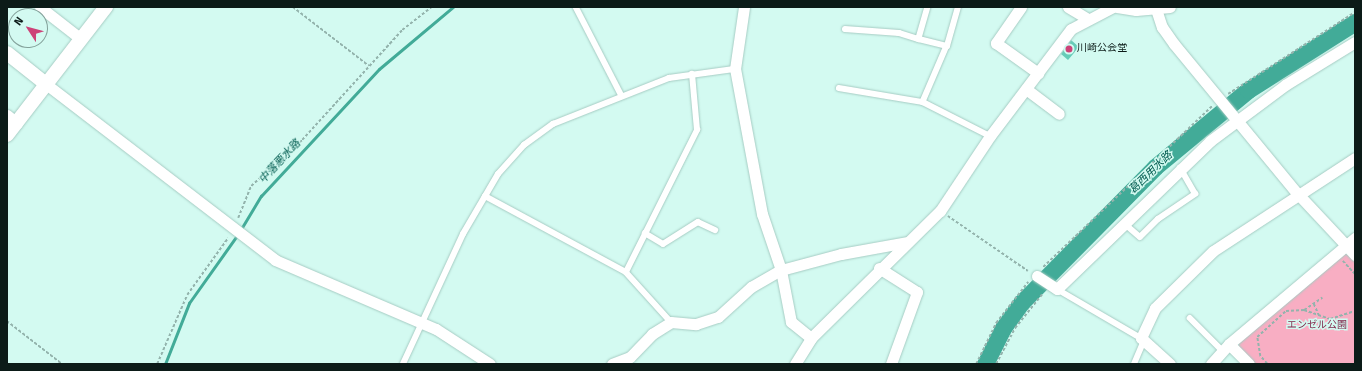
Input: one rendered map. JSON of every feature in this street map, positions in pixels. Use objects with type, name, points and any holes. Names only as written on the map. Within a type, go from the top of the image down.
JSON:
[{"type":"street","points":[[40,7],[81,39]]},
{"type":"street","points":[[7,135],[12,119],[46,84],[106,7]]},
{"type":"street","points":[[744,7],[735,69],[762,214],[781,270],[791,322],[811,338]]},
{"type":"street","points":[[1021,7],[996,43],[1038,73]]},
{"type":"street","points":[[1068,7],[1088,19]]},
{"type":"street","points":[[795,364],[811,338],[879,268],[940,211],[990,136],[1071,29],[1113,7]]},
{"type":"street","points":[[1117,7],[1156,9],[1170,7]]},
{"type":"street","points":[[1156,9],[1166,33],[1297,193],[1351,242],[1355,255]]},
{"type":"street","points":[[1036,275],[1050,287],[1124,223],[1233,115],[1355,42]]},
{"type":"street","points":[[7,53],[275,260],[421,322],[490,364]]},
{"type":"street","points":[[1026,89],[1059,114]]},
{"type":"street","points":[[1170,364],[1142,339],[1155,308],[1213,251],[1297,193],[1355,158]]},
{"type":"street","points":[[612,364],[630,357],[652,334],[671,322],[696,324],[718,317],[751,287],[781,270],[841,254],[908,242]]},
{"type":"street","points":[[1211,364],[1226,348],[1351,242]]},
{"type":"street","points":[[879,268],[917,292],[891,364]]},
{"type":"street","points":[[1226,348],[1249,364]]},
{"type":"lane","points":[[576,7],[622,96]]},
{"type":"lane","points":[[919,39],[928,7]]},
{"type":"lane","points":[[923,102],[947,46],[958,7]]},
{"type":"lane","points":[[846,29],[899,33],[947,46]]},
{"type":"lane","points":[[403,364],[421,322],[485,196],[498,174],[524,145],[553,124],[669,78],[735,69]]},
{"type":"lane","points":[[626,272],[697,130],[692,74]]},
{"type":"lane","points":[[839,88],[923,102],[990,136]]},
{"type":"lane","points":[[1124,223],[1140,237],[1162,216],[1195,194],[1180,168]]},
{"type":"lane","points":[[485,196],[626,272],[671,322]]},
{"type":"lane","points":[[645,233],[663,244],[698,222],[715,230]]},
{"type":"lane","points":[[1050,287],[1142,339],[1134,364]]},
{"type":"lane","points":[[1190,318],[1226,348]]},
{"type":"path","points":[[293,7],[369,66]]},
{"type":"path","points":[[158,364],[187,295],[234,228],[251,186],[302,140],[402,30],[430,7]]},
{"type":"path","points":[[976,364],[1002,313],[1036,275],[1221,100],[1355,12]]},
{"type":"path","points":[[940,211],[1036,275]]},
{"type":"path","points":[[1340,258],[1355,274]]},
{"type":"path","points":[[996,364],[1015,328],[1050,287]]},
{"type":"path","points":[[1304,310],[1322,298]]},
{"type":"path","points":[[1314,304],[1319,316]]},
{"type":"path","points":[[1267,364],[1260,356],[1257,336],[1286,311],[1304,310],[1319,316],[1335,318],[1355,311]]},
{"type":"path","points":[[7,321],[62,364]]},
{"type":"green space","name":"エンゼル公園","points":[[1347,252],[1355,260],[1355,364],[1255,364],[1239,348],[1239,343]]},
{"type":"building","name":"川崎公会堂","points":[[1071,40],[1079,47],[1068,60],[1061,54]]},
{"type":"waterway","name":"中落悪水路","points":[[241,229],[261,196],[379,69],[453,7]]},
{"type":"waterway","name":"葛西用水路","points":[[985,364],[1003,328],[1022,302],[1155,167],[1248,90],[1355,22]]},
{"type":"waterway","name":"中落悪水路","points":[[165,364],[189,303],[238,234]]},
{"type":"place","name":"川崎公会堂","points":[[1069,49]]}]
